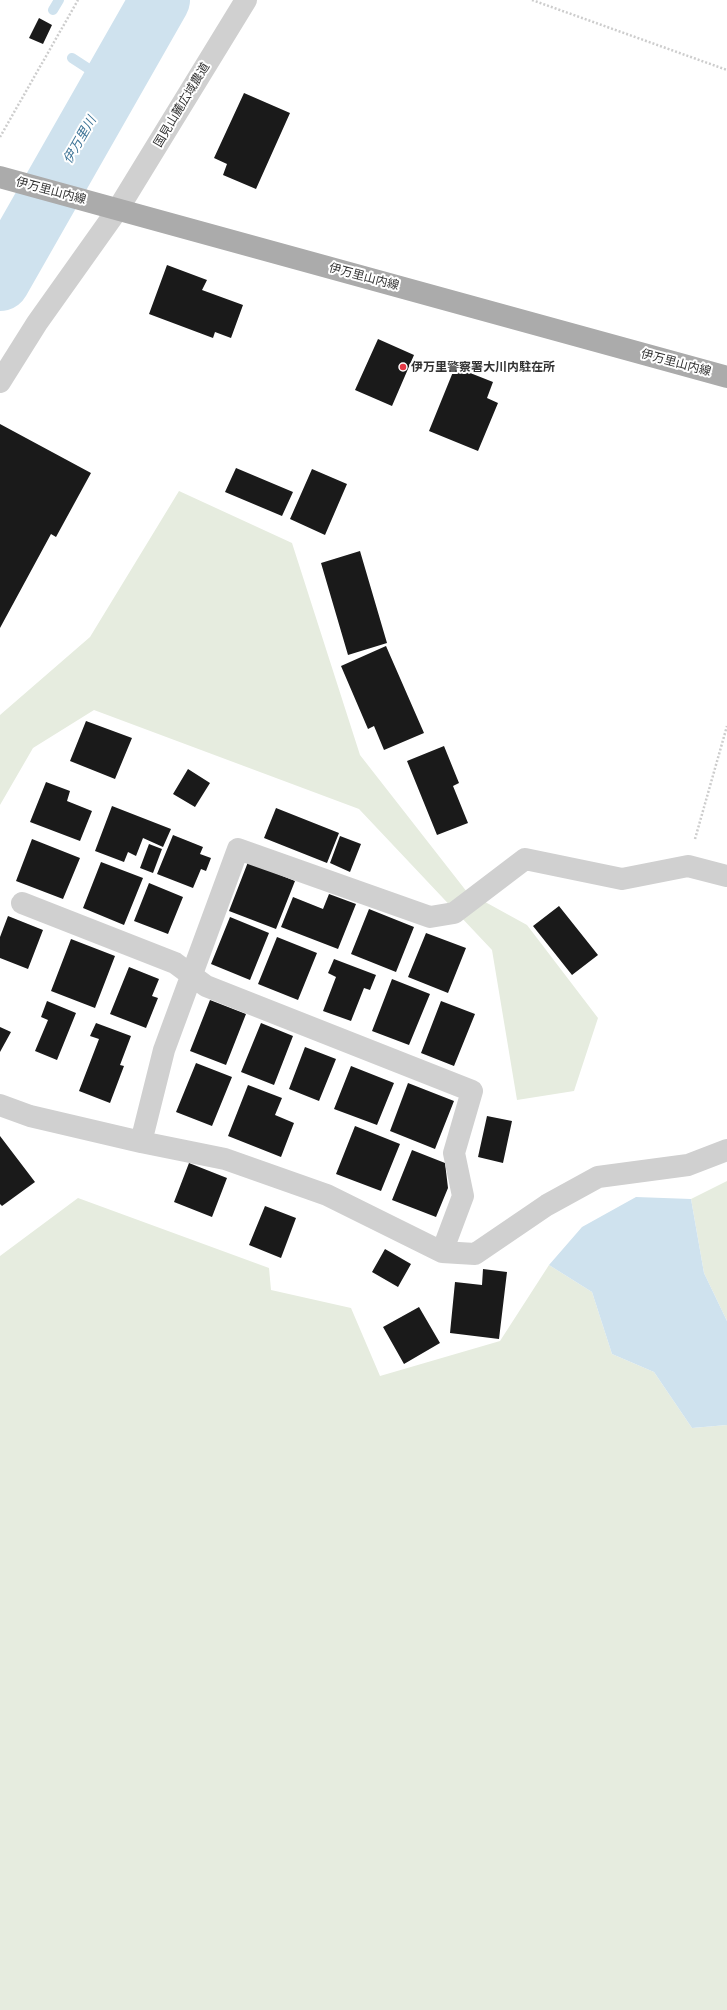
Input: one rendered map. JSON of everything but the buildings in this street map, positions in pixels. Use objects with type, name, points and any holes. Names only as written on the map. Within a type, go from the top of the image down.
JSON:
[{"type":"main road","name":"伊万里山内線","points":[[0,177],[727,377]]},
{"type":"street","name":"国見山麓広域農道","points":[[0,382],[246,0]]},
{"type":"street","points":[[141,1142],[164,1050],[238,849],[430,917],[454,913],[525,859],[622,879],[688,866],[727,876]]},
{"type":"street","points":[[22,903],[175,963],[206,986],[472,1090],[454,1153],[463,1196],[442,1252]]},
{"type":"street","points":[[0,1105],[30,1116],[141,1142],[225,1159],[327,1195],[442,1252],[475,1254],[546,1205],[598,1177],[688,1165],[727,1150]]},
{"type":"path","points":[[0,137],[78,0]]},
{"type":"path","points":[[532,0],[727,70]]},
{"type":"path","points":[[688,866],[727,726]]},
{"type":"shaded area","points":[[179,491],[292,543],[360,755],[467,892],[527,925],[598,1018],[574,1091],[517,1100],[492,950],[359,809],[94,710],[33,748],[0,805],[0,715],[90,637]]},
{"type":"shaded area","points":[[727,1181],[727,1321],[704,1273],[691,1199]]},
{"type":"shaded area","points":[[78,1198],[269,1268],[271,1290],[351,1308],[380,1376],[500,1341],[549,1265],[592,1292],[612,1354],[654,1372],[692,1428],[727,1425],[727,2010],[0,2010],[0,1256]]},
{"type":"water","points":[[636,1197],[691,1199],[704,1273],[727,1321],[727,1425],[692,1428],[654,1372],[612,1354],[592,1292],[549,1265],[582,1227]]},
{"type":"waterway","points":[[53,10],[59,0]]},
{"type":"waterway","name":"伊万里川","points":[[0,281],[160,0]]},
{"type":"waterway","points":[[72,58],[112,84]]},
{"type":"place","name":"伊万里警察署大川内駐在所","points":[[403,367]]}]
